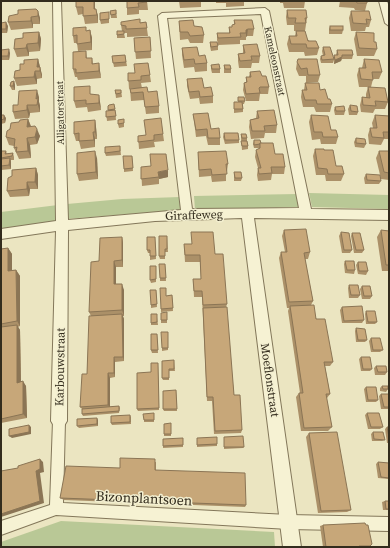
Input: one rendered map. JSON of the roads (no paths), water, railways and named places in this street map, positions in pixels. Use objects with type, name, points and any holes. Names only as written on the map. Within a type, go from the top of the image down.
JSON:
[{"type":"street","name":"Alligatorstraat","points":[[58,1],[62,225]]},
{"type":"street","points":[[383,1],[389,23]]},
{"type":"street","points":[[162,6],[187,214]]},
{"type":"street","name":"Kameleonstraat","points":[[162,16],[265,11],[306,212]]},
{"type":"street","name":"Giraffeweg","points":[[1,234],[62,225],[187,214],[306,212],[389,215]]},
{"type":"street","name":"Moeflonstraat","points":[[247,213],[292,547]]},
{"type":"street","name":"Karbouwstraat","points":[[56,509],[62,225]]},
{"type":"street","name":"Bizonplantsoen","points":[[1,528],[56,509],[289,522],[389,524]]}]
